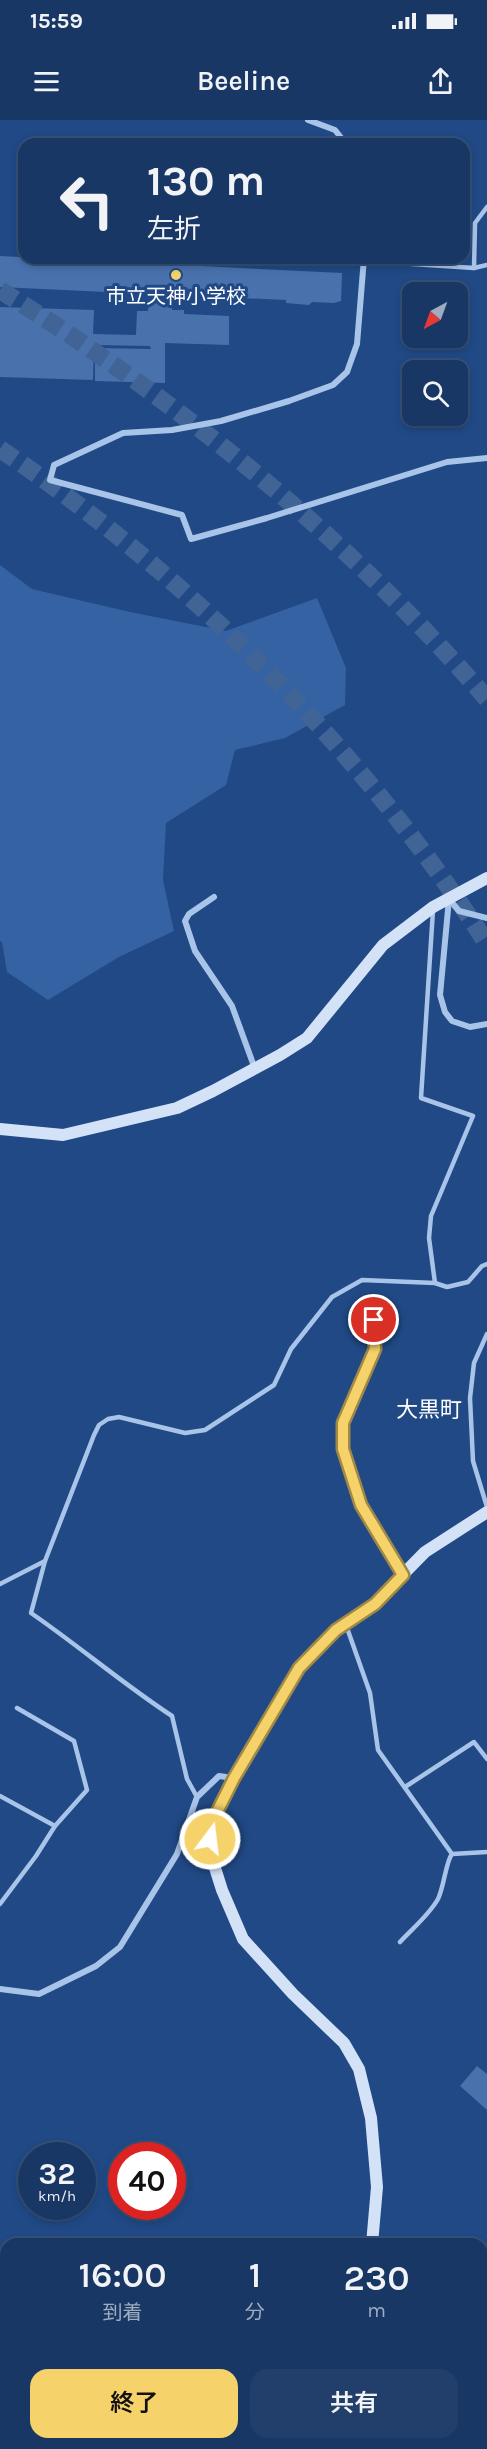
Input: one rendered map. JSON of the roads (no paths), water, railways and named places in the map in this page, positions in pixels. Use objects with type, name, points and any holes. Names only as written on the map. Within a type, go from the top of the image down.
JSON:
[{"type":"street","points":[[308,120],[335,130],[341,138]]},
{"type":"street","points":[[364,264],[357,344],[347,372],[333,385],[221,421],[172,430],[123,433],[54,465],[50,480],[182,515],[191,539],[447,462],[487,458]]},
{"type":"street","points":[[0,1129],[63,1135],[118,1124],[177,1108],[255,1069],[307,1038],[383,945],[433,907],[487,878]]},
{"type":"street","points":[[214,897],[189,914],[185,921],[195,951],[232,1006],[255,1069]]},
{"type":"street","points":[[449,898],[459,911],[487,918]]},
{"type":"street","points":[[449,898],[440,995],[445,1012],[452,1021],[470,1027],[487,1024]]},
{"type":"street","points":[[373,2238],[377,2187],[371,2118],[359,2069],[344,2043],[293,1995],[243,1939],[222,1890],[210,1852],[210,1826],[234,1778],[299,1668],[336,1630],[375,1604],[425,1552],[487,1512]]},
{"type":"street","points":[[0,1989],[39,1994],[96,1966],[120,1947],[177,1854],[198,1797],[219,1776],[234,1778]]},
{"type":"lane","points":[[474,268],[475,224],[487,207]]},
{"type":"lane","points":[[413,264],[474,268],[487,265]]},
{"type":"lane","points":[[433,907],[421,1098],[473,1116],[431,1216],[429,1238],[435,1283]]},
{"type":"lane","points":[[198,1797],[186,1779],[171,1716],[73,1641],[31,1613],[45,1561],[99,1425],[108,1419],[119,1417],[185,1433],[205,1430],[274,1385],[291,1349],[332,1297],[362,1280],[435,1283],[447,1287],[468,1282],[482,1266],[487,1264]]},
{"type":"lane","points":[[374,1320],[375,1349],[343,1423],[343,1449],[361,1505],[403,1575]]},
{"type":"lane","points":[[487,1334],[474,1363],[470,1398],[473,1461],[487,1507]]},
{"type":"lane","points":[[0,1584],[45,1561]]},
{"type":"lane","points":[[345,1623],[370,1693],[378,1750],[452,1854]]},
{"type":"lane","points":[[0,1904],[56,1826],[87,1790],[74,1741],[16,1708]]},
{"type":"lane","points":[[405,1787],[474,1742],[487,1759]]},
{"type":"lane","points":[[0,1796],[56,1826]]},
{"type":"lane","points":[[400,1942],[438,1899],[447,1873],[448,1858],[452,1854],[487,1852]]},
{"type":"tunnel","points":[[0,290],[75,338],[152,393],[254,472],[352,558],[399,604],[487,699]]},
{"type":"tunnel","points":[[0,449],[70,499],[139,553],[205,611],[268,672],[329,736],[386,804],[439,873],[487,944]]},
{"type":"place","name":"市立天神小学校","points":[[176,275]]},
{"type":"district","name":"大黒町","points":[[429,1410]]}]
